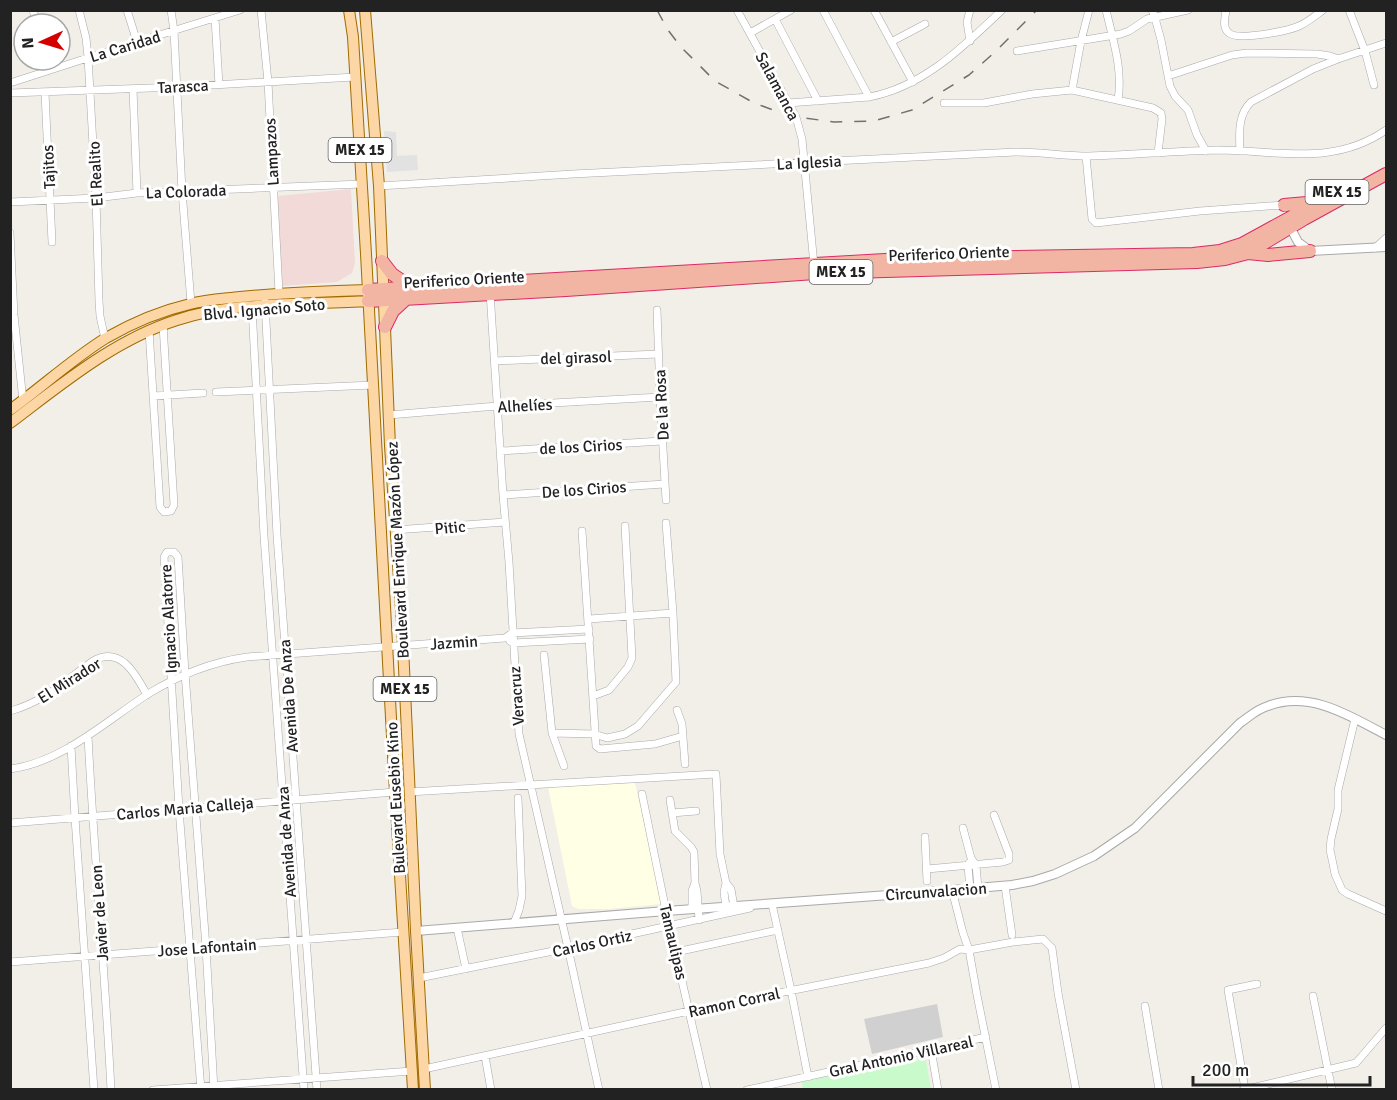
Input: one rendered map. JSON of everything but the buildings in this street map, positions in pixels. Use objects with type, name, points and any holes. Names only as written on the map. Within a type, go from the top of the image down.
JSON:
[{"type":"highway","name":"Periferico Oriente","points":[[814,268],[1197,262],[1225,259],[1248,253],[1318,202],[1386,165]]},
{"type":"highway","name":"Periferico Oriente","points":[[368,295],[814,268],[902,259],[1193,254],[1220,251],[1289,223],[1386,174]]},
{"type":"highway","points":[[1284,205],[1318,202]]},
{"type":"highway","points":[[1248,253],[1268,255],[1310,251]]},
{"type":"highway","points":[[382,261],[409,293],[393,311],[385,327]]},
{"type":"main road","name":"MEX 15","points":[[350,10],[368,295]]},
{"type":"main road","name":"Boulevard Enrique Mazón López","points":[[365,10],[379,186],[389,415],[403,646],[419,978],[418,1070],[425,1089]]},
{"type":"main road","name":"Blvd. Ignacio Soto","points":[[10,410],[105,339],[147,317],[191,303],[279,293],[368,295]]},
{"type":"main road","points":[[265,304],[278,300],[279,293]]},
{"type":"main road","name":"Blvd. Ignacio Soto","points":[[10,423],[120,344],[148,330],[189,316],[265,304],[368,295]]},
{"type":"main road","name":"Bulevard Eusebio Kino","points":[[368,295],[403,932],[418,1070],[413,1089]]},
{"type":"main road","points":[[148,330],[156,320],[186,310],[191,303]]},
{"type":"street","name":"El Realito","points":[[79,10],[88,57],[99,301],[105,339]]},
{"type":"street","points":[[127,10],[136,42]]},
{"type":"street","points":[[171,10],[191,303]]},
{"type":"street","name":"La Caridad","points":[[72,62],[240,10]]},
{"type":"street","name":"Lampazos","points":[[261,10],[268,81],[279,293]]},
{"type":"street","name":"Salamanca","points":[[737,10],[796,117],[800,130],[814,268]]},
{"type":"street","points":[[750,33],[791,10]]},
{"type":"street","points":[[823,10],[868,97]]},
{"type":"street","points":[[874,10],[913,82]]},
{"type":"street","points":[[970,10],[967,22],[970,41]]},
{"type":"street","points":[[788,103],[868,97],[892,91],[913,82],[952,57],[1002,10]]},
{"type":"street","points":[[1072,90],[1089,10]]},
{"type":"street","points":[[1106,10],[1120,73],[1118,100]]},
{"type":"street","points":[[1017,51],[1126,33],[1153,14],[1188,10]]},
{"type":"street","points":[[1226,10],[1225,29],[1230,34],[1239,37],[1291,30],[1310,21],[1323,10]]},
{"type":"street","points":[[1349,10],[1365,51],[1374,85]]},
{"type":"street","points":[[1153,14],[1173,92],[1188,110],[1197,135],[1206,151]]},
{"type":"street","points":[[215,18],[219,85]]},
{"type":"street","points":[[775,19],[818,100]]},
{"type":"street","points":[[891,42],[925,24]]},
{"type":"street","points":[[1240,151],[1243,114],[1247,106],[1260,96],[1313,69],[1386,43]]},
{"type":"street","points":[[1168,76],[1232,55],[1247,53],[1317,54],[1338,59]]},
{"type":"street","name":"La Caridad","points":[[10,83],[41,72]]},
{"type":"street","name":"Tarasca","points":[[10,93],[355,77]]},
{"type":"street","points":[[133,89],[137,193]]},
{"type":"street","points":[[944,104],[984,103],[1032,94],[1072,90],[1153,108],[1161,113],[1162,119],[1158,153]]},
{"type":"street","name":"Tajitos","points":[[45,93],[52,242]]},
{"type":"street","name":"La Iglesia","points":[[379,186],[1016,152],[1086,156],[1206,151],[1322,154],[1351,148],[1369,141],[1386,130]]},
{"type":"street","points":[[1086,156],[1092,219],[1096,223],[1284,205],[1289,223],[1299,242],[1310,251],[1386,248]]},
{"type":"street","name":"La Colorada","points":[[10,202],[96,198],[137,193],[362,184]]},
{"type":"street","points":[[10,233],[12,305],[24,413]]},
{"type":"street","points":[[1376,248],[1386,238]]},
{"type":"street","name":"Veracruz","points":[[490,288],[518,727],[599,1089]]},
{"type":"street","name":"Avenida De Anza","points":[[265,304],[277,535],[317,1089]]},
{"type":"street","name":"Avenida de Anza","points":[[252,307],[264,536],[304,1089]]},
{"type":"street","name":"De la Rosa","points":[[657,310],[666,500]]},
{"type":"street","points":[[148,330],[160,507],[167,512],[171,511],[174,506],[162,325]]},
{"type":"street","points":[[253,351],[267,351]]},
{"type":"street","name":"del girasol","points":[[495,361],[658,354]]},
{"type":"street","points":[[216,392],[373,385]]},
{"type":"street","points":[[153,396],[203,393]]},
{"type":"street","name":"Alhelíes","points":[[389,415],[497,406],[660,397]]},
{"type":"street","points":[[155,430],[169,428]]},
{"type":"street","name":"de los Cirios","points":[[500,450],[662,441]]},
{"type":"street","name":"De los Cirios","points":[[503,495],[664,484]]},
{"type":"street","name":"Pitic","points":[[395,530],[505,522]]},
{"type":"street","points":[[552,733],[594,734],[613,738],[632,731],[673,686],[676,678],[674,613],[666,523]]},
{"type":"street","points":[[593,696],[609,690],[632,658],[625,526]]},
{"type":"street","points":[[582,531],[596,746],[600,749],[655,744],[683,736]]},
{"type":"street","points":[[264,536],[277,535]]},
{"type":"street","name":"Ignacio Alatorre","points":[[201,1088],[171,680],[164,557],[167,552],[174,552],[178,557],[214,1088]]},
{"type":"street","points":[[589,619],[674,613]]},
{"type":"street","points":[[589,629],[512,633],[505,638],[513,643],[590,639]]},
{"type":"street","points":[[564,630],[565,640]]},
{"type":"street","name":"Jazmin","points":[[10,769],[37,763],[71,746],[171,680],[216,663],[272,655],[505,638]]},
{"type":"street","points":[[544,655],[552,733],[564,766]]},
{"type":"street","name":"El Mirador","points":[[10,711],[42,699],[93,660],[106,657],[124,661],[134,672],[147,695]]},
{"type":"street","name":"Circunvalacion","points":[[416,931],[952,891],[1033,881],[1056,874],[1094,855],[1135,828],[1240,723],[1267,706],[1292,700],[1329,706],[1386,735]]},
{"type":"street","points":[[677,710],[681,719],[685,764]]},
{"type":"street","points":[[1354,719],[1339,779],[1338,809],[1330,850],[1332,864],[1342,890],[1386,910]]},
{"type":"street","name":"Javier de Leon","points":[[88,736],[111,1089]]},
{"type":"street","name":"Javier de Leon","points":[[71,746],[94,1089]]},
{"type":"street","points":[[409,792],[716,774],[720,854],[726,883],[731,889],[730,907]]},
{"type":"street","name":"Carlos Maria Calleja","points":[[10,823],[395,792]]},
{"type":"street","name":"Tamaulipas","points":[[642,794],[707,1089]]},
{"type":"street","points":[[514,923],[522,896],[518,798]]},
{"type":"street","points":[[670,800],[675,831],[693,850],[697,891],[695,909],[699,920]]},
{"type":"street","points":[[672,813],[696,811]]},
{"type":"street","points":[[927,869],[1006,862],[1010,854],[994,815]]},
{"type":"street","points":[[963,828],[971,858],[974,889]]},
{"type":"street","points":[[925,837],[927,881]]},
{"type":"street","points":[[286,842],[299,842]]},
{"type":"street","points":[[1005,886],[1012,935]]},
{"type":"street","points":[[952,891],[969,950],[996,1089]]},
{"type":"street","points":[[768,904],[778,930],[808,1077]]},
{"type":"street","name":"Carlos Ortiz","points":[[419,978],[768,904]]},
{"type":"street","points":[[457,928],[466,969]]},
{"type":"street","points":[[676,951],[778,930]]},
{"type":"street","name":"Jose Lafontain","points":[[10,962],[403,932]]},
{"type":"street","name":"Ramon Corral","points":[[153,1089],[214,1088],[418,1070],[689,1011],[929,963],[960,949],[969,950],[1043,939],[1052,948],[1076,1089]]},
{"type":"street","points":[[1257,984],[1228,990],[1244,1089],[1356,1063],[1386,1028]]},
{"type":"street","points":[[1313,996],[1332,1089]]},
{"type":"street","points":[[1145,1006],[1159,1089]]},
{"type":"street","name":"Gral Antonio Villareal","points":[[747,1089],[986,1037]]},
{"type":"street","points":[[931,1049],[938,1089]]},
{"type":"street","points":[[485,1056],[491,1089]]},
{"type":"shaded area","points":[[384,131],[396,132],[397,156],[417,155],[418,170],[387,172]]},
{"type":"shaded area","points":[[351,189],[355,263],[352,273],[337,282],[282,286],[277,196]]},
{"type":"shaded area","points":[[635,783],[661,904],[609,909],[578,909],[572,906],[548,787]]},
{"type":"shaded area","points":[[937,1004],[943,1037],[872,1054],[864,1019]]},
{"type":"green space","points":[[925,1055],[931,1089],[803,1089],[802,1082],[888,1064],[893,1067],[918,1061],[919,1057]]},
{"type":"railway","points":[[657,10],[681,47],[715,81],[754,103],[790,116],[834,122],[874,121],[912,110],[969,75],[1037,10]]}]
